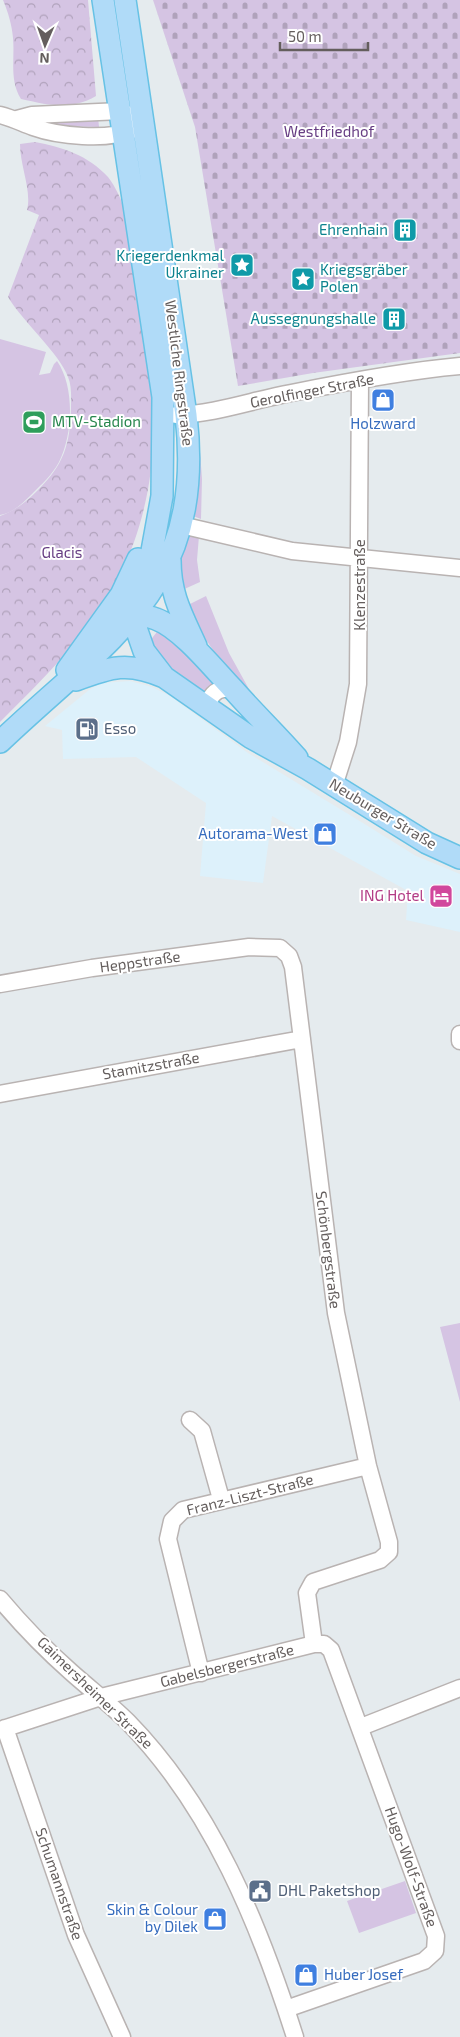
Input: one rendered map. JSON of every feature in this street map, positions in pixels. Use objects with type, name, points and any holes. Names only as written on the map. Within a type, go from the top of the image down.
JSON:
[{"type":"main road","name":"Westliche Ringstraße","points":[[103,0],[158,365],[163,415],[163,476],[160,511],[134,616]]},
{"type":"main road","name":"Westliche Ringstraße","points":[[0,742],[111,642],[134,616],[160,579],[181,525],[189,472],[186,415],[125,0]]},
{"type":"main road","name":"Westliche Ringstraße","points":[[37,707],[121,595],[160,511]]},
{"type":"main road","name":"Neuburger Straße","points":[[170,557],[170,576],[175,602],[200,653]]},
{"type":"main road","name":"Neuburger Straße","points":[[134,616],[144,651],[164,677]]},
{"type":"main road","name":"Neuburger Straße","points":[[97,628],[110,622],[134,616],[156,619],[200,653],[308,769]]},
{"type":"main road","name":"Neuburger Straße","points":[[66,684],[118,666],[140,668],[164,677],[272,750],[308,769],[427,843],[460,858]]},
{"type":"street","points":[[17,119],[32,115],[121,111],[144,122]]},
{"type":"street","points":[[0,115],[17,119],[33,127],[64,135],[124,134],[144,122]]},
{"type":"street","name":"Gerolfinger Straße","points":[[163,415],[186,415],[360,380],[460,366]]},
{"type":"street","name":"Klenzestraße","points":[[334,786],[348,742],[358,684],[360,380]]},
{"type":"street","points":[[181,525],[292,551],[460,568]]},
{"type":"street","points":[[211,710],[209,701],[214,693],[221,689],[232,689]]},
{"type":"street","name":"Heppstraße","points":[[0,984],[179,956],[249,947],[280,948]]},
{"type":"street","name":"Schönbergstraße","points":[[280,948],[289,956],[293,967],[336,1313],[368,1466],[389,1542],[389,1552]]},
{"type":"street","points":[[460,1034],[460,1041]]},
{"type":"street","name":"Stamitzstraße","points":[[0,1094],[302,1039]]},
{"type":"street","points":[[190,1420],[202,1430],[222,1499]]},
{"type":"street","name":"Franz-Liszt-Straße","points":[[201,1673],[168,1538],[172,1521],[183,1510],[222,1499],[368,1466]]},
{"type":"street","name":"Gabelsbergerstraße","points":[[3,1729],[101,1697],[314,1644],[307,1593],[313,1582],[380,1560],[389,1552]]},
{"type":"street","name":"Gaimersheimer Straße","points":[[0,1599],[70,1670],[101,1697],[152,1748],[213,1837],[261,1938],[295,2037]]},
{"type":"street","name":"Hugo-Wolf-Straße","points":[[286,2008],[424,1961],[435,1951],[436,1936],[361,1727],[331,1650],[324,1644],[314,1644]]},
{"type":"street","points":[[361,1727],[460,1688]]},
{"type":"street","name":"Schumannstraße","points":[[3,1729],[76,1934],[122,2037]]},
{"type":"shaded area","points":[[130,681],[152,687],[170,696],[248,753],[416,856],[460,874],[460,932],[406,920],[408,891],[272,816],[263,883],[200,876],[206,803],[136,757],[63,759],[62,730],[45,726],[89,690],[101,683]]},
{"type":"green space","points":[[3,0],[88,0],[96,96],[77,104],[68,105],[50,105],[21,99],[17,92],[14,77],[12,28]]},
{"type":"green space","name":"Westfriedhof","points":[[153,0],[460,0],[460,353],[313,373],[238,386],[195,127]]},
{"type":"green space","points":[[98,117],[99,127],[57,126],[30,118]]},
{"type":"green space","name":"Glacis","points":[[35,142],[65,149],[92,163],[108,177],[121,200],[129,235],[148,365],[152,400],[153,449],[148,489],[138,529],[123,569],[109,594],[77,640],[0,722],[0,516],[25,502],[47,481],[64,453],[70,421],[71,388],[64,368],[8,297],[39,215],[27,210],[28,195],[20,144]]},
{"type":"green space","name":"MTV-Stadion","points":[[0,339],[46,352],[39,375],[50,373],[57,361],[67,384],[70,411],[64,451],[56,467],[47,479],[21,504],[13,510],[0,515]]},
{"type":"green space","points":[[199,438],[202,479],[201,519],[193,516]]},
{"type":"green space","points":[[188,535],[199,536],[197,560],[200,582],[180,591],[180,559]]},
{"type":"green space","points":[[206,596],[229,653],[255,700],[219,659],[184,607]]},
{"type":"green space","points":[[160,628],[214,682],[200,697],[179,683],[149,642]]},
{"type":"green space","points":[[460,1323],[460,1402],[440,1327]]},
{"type":"green space","points":[[405,1881],[416,1913],[359,1933],[347,1901]]},
{"type":"place","name":"Ehrenhain","points":[[405,230]]},
{"type":"place","name":"Kriegerdenkmal Ukrainer","points":[[242,265]]},
{"type":"place","name":"Kriegsgräber Polen","points":[[303,279]]},
{"type":"place","name":"Aussegnungshalle","points":[[394,319]]},
{"type":"place","name":"Holzward","points":[[383,400]]},
{"type":"place","name":"MTV-Stadion","points":[[34,422]]},
{"type":"place","name":"Esso","points":[[87,729]]},
{"type":"place","name":"Autorama-West","points":[[325,834]]},
{"type":"place","name":"ING Hotel","points":[[441,896]]},
{"type":"place","name":"DHL Paketshop","points":[[260,1891]]},
{"type":"place","name":"Skin & Colour by Dilek","points":[[215,1919]]},
{"type":"place","name":"Huber Josef","points":[[306,1975]]}]
